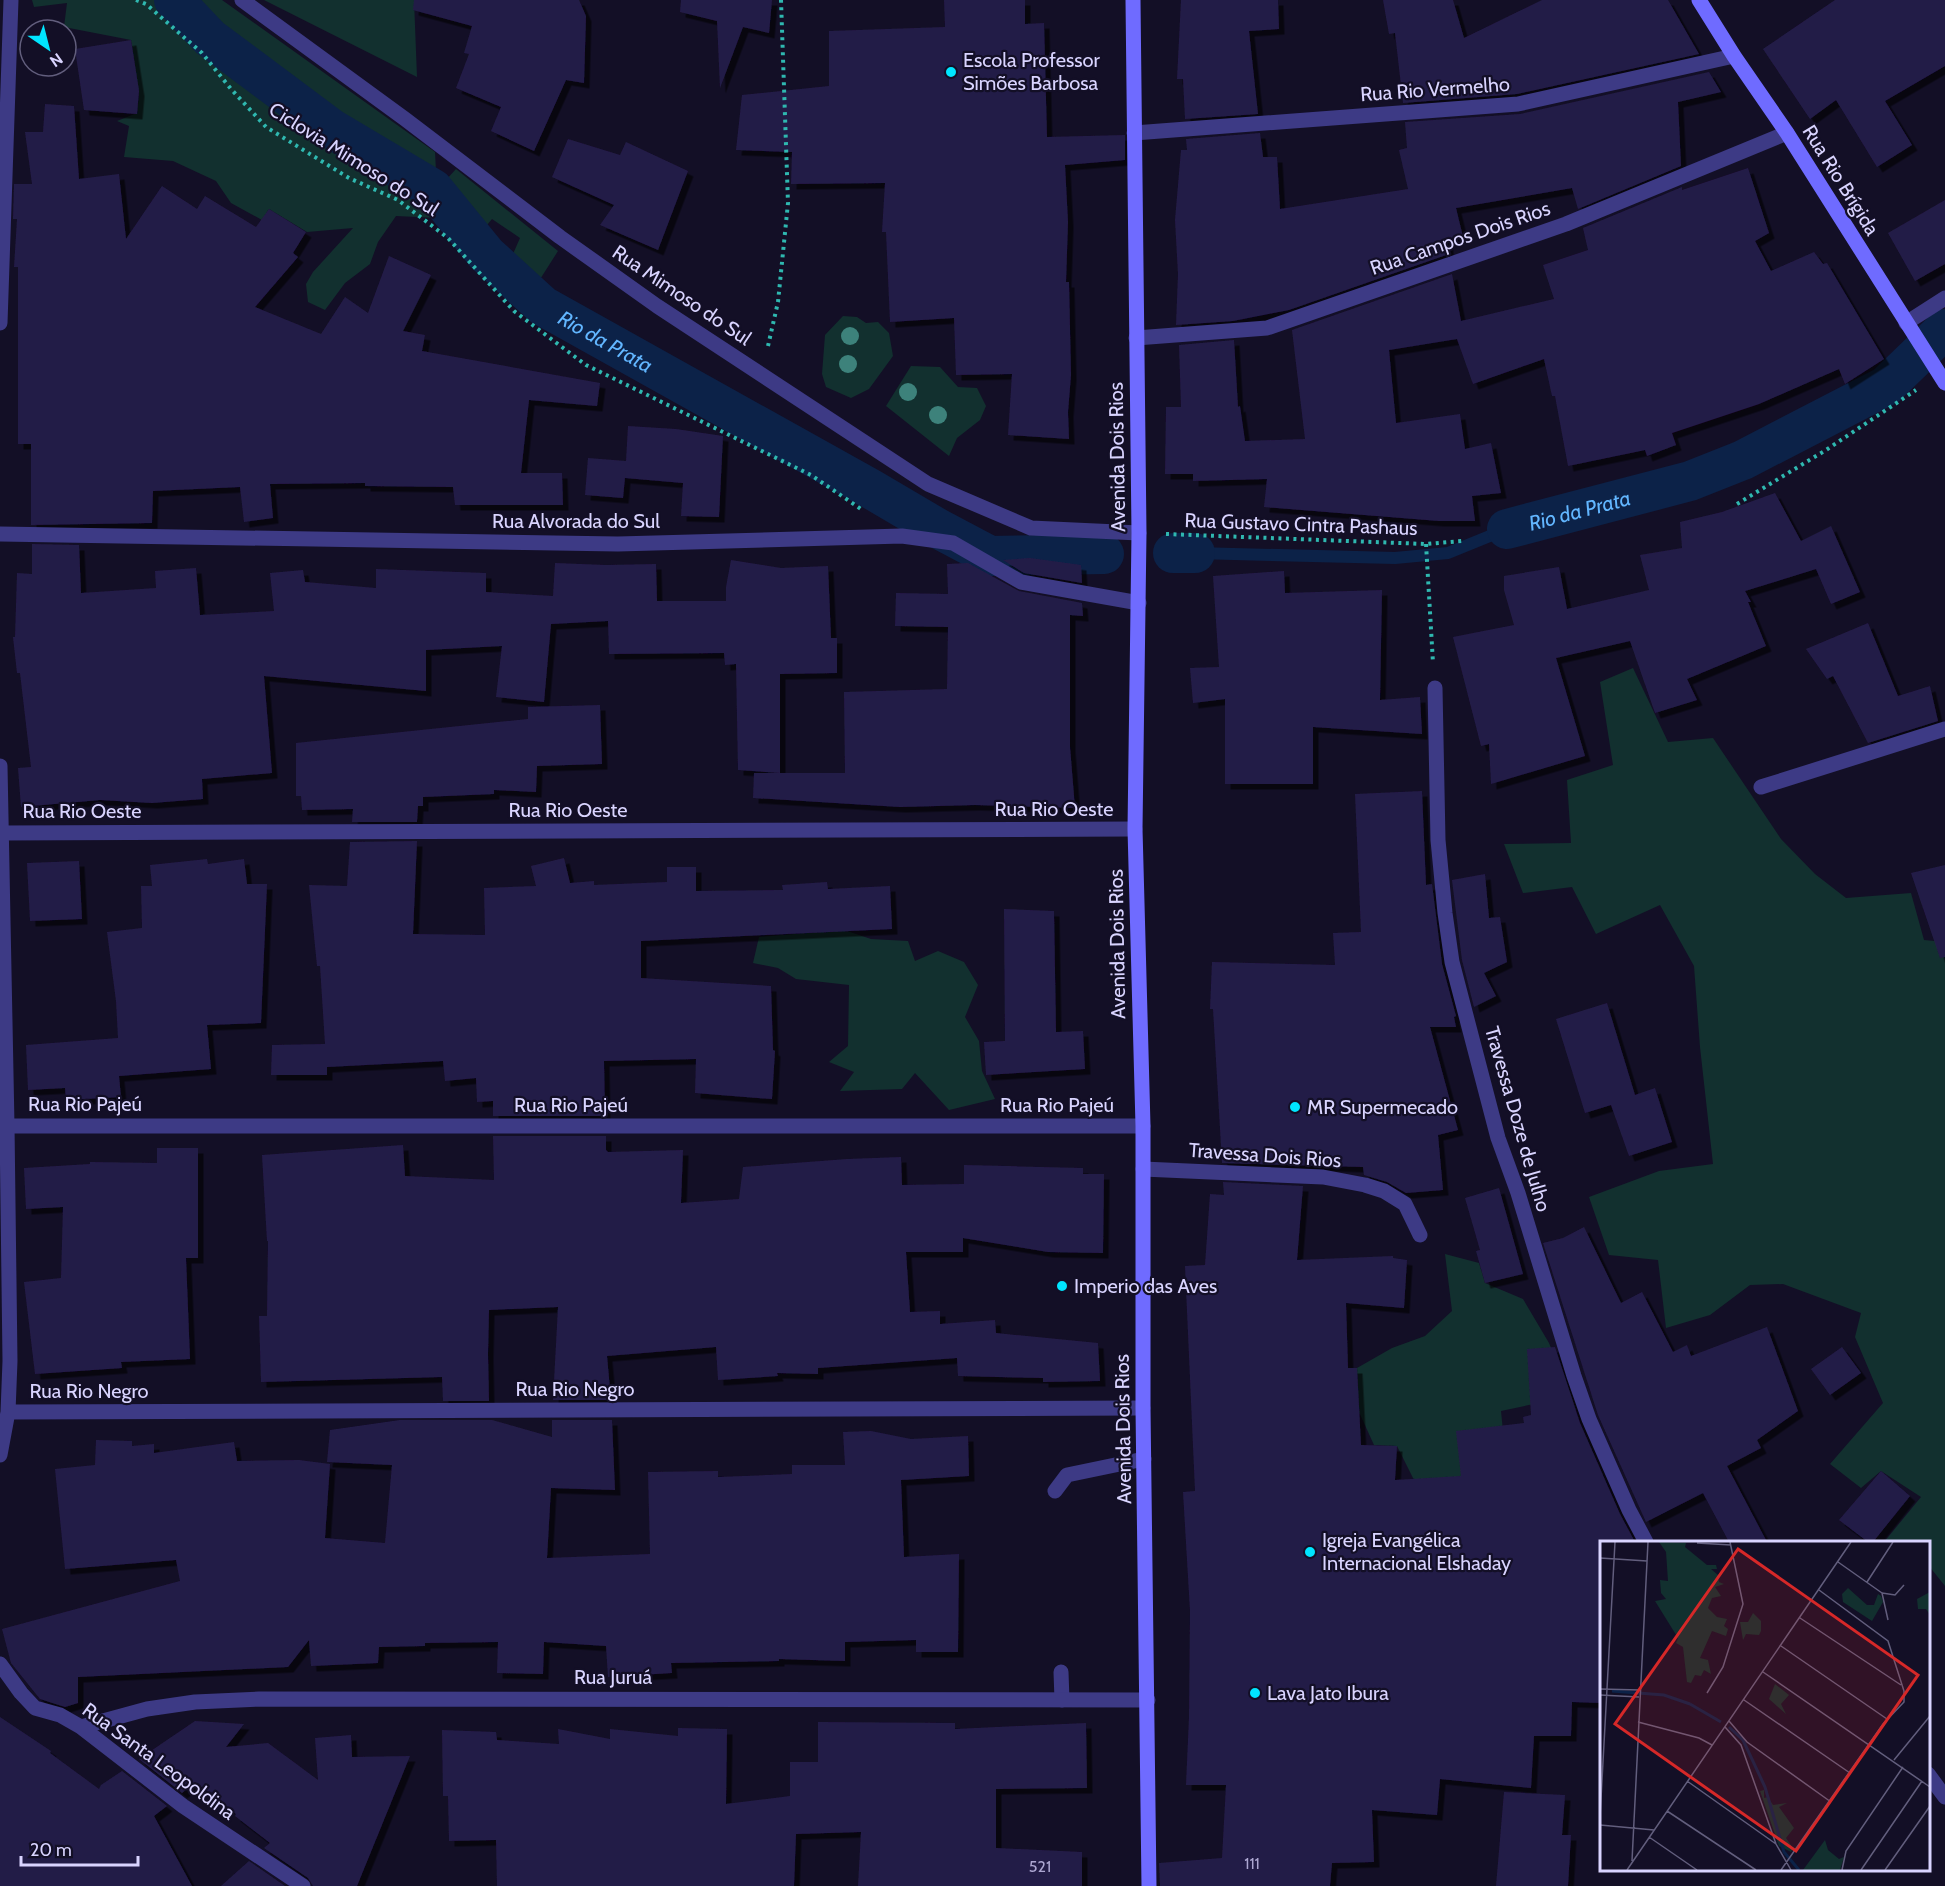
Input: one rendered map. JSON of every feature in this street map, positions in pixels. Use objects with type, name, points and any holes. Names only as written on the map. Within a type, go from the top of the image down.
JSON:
[{"type":"main road","name":"Avenida Dois Rios","points":[[1133,0],[1139,533],[1135,829],[1143,1126],[1143,1408],[1149,1886]]},
{"type":"main road","name":"Rua Rio Brígida","points":[[1699,0],[1787,133],[1941,375]]},
{"type":"street","points":[[0,323],[11,0]]},
{"type":"street","name":"Rua Mimoso do Sul","points":[[242,0],[657,306],[928,484],[1031,528],[1139,533]]},
{"type":"street","name":"Rua Rio Vermelho","points":[[1134,133],[1518,105],[1734,56]]},
{"type":"street","name":"Rua Campos Dois Rios","points":[[1136,338],[1266,328],[1566,224],[1787,133]]},
{"type":"street","points":[[1908,325],[1945,298]]},
{"type":"street","name":"Rua Alvorada do Sul","points":[[0,534],[618,544],[902,536],[953,543],[1021,582],[1138,603]]},
{"type":"street","name":"Travessa Doze de Julho","points":[[1435,688],[1438,840],[1444,914],[1452,962],[1498,1138],[1518,1193],[1574,1376],[1589,1419],[1629,1510],[1646,1541]]},
{"type":"street","points":[[1761,787],[1945,729]]},
{"type":"street","points":[[0,766],[8,1412],[0,1455]]},
{"type":"street","name":"Rua Rio Oeste","points":[[2,832],[1135,829]]},
{"type":"street","name":"Rua Rio Pajeú","points":[[4,1126],[1143,1126]]},
{"type":"street","name":"Travessa Dois Rios","points":[[1143,1169],[1323,1177],[1365,1185],[1384,1191],[1405,1204],[1420,1235]]},
{"type":"street","name":"Rua Rio Negro","points":[[8,1412],[1143,1408]]},
{"type":"street","points":[[1055,1491],[1067,1475],[1144,1459]]},
{"type":"street","name":"Rua Santa Leopoldina","points":[[0,1664],[21,1693],[35,1707],[60,1715],[81,1727],[183,1806],[303,1886]]},
{"type":"street","points":[[1060,1672],[1062,1700]]},
{"type":"street","name":"Rua Juruá","points":[[81,1727],[147,1709],[195,1702],[259,1699],[1148,1700]]},
{"type":"street","points":[[1930,1775],[1945,1797]]},
{"type":"path","name":"Ciclovia Mimoso do Sul","points":[[136,0],[146,4],[202,53],[266,127],[349,178],[398,200],[448,238],[514,311],[586,365],[812,475],[902,536]]},
{"type":"path","points":[[762,374],[778,302],[788,203],[781,0]]},
{"type":"path","points":[[1737,504],[1826,450],[1941,375]]},
{"type":"path","name":"Rua Gustavo Cintra Pashaus","points":[[1139,533],[1426,546],[1462,541]]},
{"type":"path","points":[[1426,546],[1435,688]]},
{"type":"green space","points":[[32,0],[222,0],[435,152],[436,171],[446,180],[456,169],[558,251],[537,284],[509,263],[520,238],[492,219],[468,248],[438,218],[396,216],[378,242],[370,264],[345,283],[325,310],[308,302],[306,284],[313,272],[353,228],[307,232],[269,209],[262,220],[231,203],[216,181],[173,161],[124,157],[129,126],[117,121],[137,113],[139,96],[131,40],[78,30],[78,18],[65,18],[67,3],[34,7]]},
{"type":"green space","points":[[264,0],[414,0],[417,77]]},
{"type":"green space","points":[[843,316],[857,317],[866,323],[878,322],[889,333],[893,356],[869,389],[851,398],[826,387],[822,374],[825,335]]},
{"type":"green space","points":[[911,366],[940,367],[958,387],[977,388],[986,406],[980,420],[957,438],[949,456],[886,406]]},
{"type":"green space","points":[[1633,668],[1668,742],[1713,738],[1781,839],[1815,874],[1846,898],[1911,893],[1924,940],[1945,942],[1945,1586],[1930,1567],[1930,1541],[1885,1541],[1921,1497],[1881,1471],[1861,1488],[1830,1464],[1883,1403],[1855,1337],[1861,1313],[1783,1284],[1750,1285],[1710,1315],[1666,1328],[1658,1260],[1609,1255],[1589,1197],[1659,1171],[1713,1164],[1694,966],[1660,905],[1596,934],[1572,887],[1523,893],[1504,844],[1571,843],[1567,780],[1613,765],[1600,682]]},
{"type":"green space","points":[[844,930],[871,939],[908,941],[915,961],[938,951],[964,962],[978,985],[965,1017],[979,1041],[982,1071],[995,1099],[949,1110],[915,1073],[902,1089],[840,1091],[854,1072],[829,1062],[848,1046],[849,985],[796,979],[778,968],[753,963],[759,937]]},
{"type":"green space","points":[[1445,1254],[1479,1263],[1485,1283],[1523,1299],[1549,1343],[1561,1372],[1562,1398],[1501,1411],[1510,1501],[1415,1482],[1397,1446],[1374,1445],[1359,1412],[1357,1368],[1392,1348],[1425,1336],[1452,1311]]},
{"type":"building","points":[[414,0],[579,0],[586,16],[584,83],[566,80],[534,151],[491,131],[501,107],[456,88],[469,54],[464,53],[472,26],[413,10]]},
{"type":"building","points":[[681,0],[772,0],[769,33],[743,27],[720,88],[717,21],[680,12]]},
{"type":"building","points":[[944,0],[1025,0],[1025,24],[1044,23],[1047,137],[1125,135],[1125,160],[1065,165],[1068,222],[1066,282],[1069,282],[1071,375],[1068,412],[1069,439],[1008,435],[1012,374],[956,375],[954,318],[890,322],[886,232],[882,232],[885,183],[791,184],[792,152],[736,150],[742,95],[829,86],[829,31],[945,27]]},
{"type":"building","points":[[1181,0],[1278,0],[1279,29],[1249,31],[1258,114],[1185,119],[1183,79],[1177,79]]},
{"type":"building","points":[[1383,0],[1453,0],[1464,38],[1542,0],[1668,0],[1699,54],[1517,94],[1403,103],[1395,33],[1389,34]]},
{"type":"building","points":[[1835,0],[1945,0],[1945,66],[1885,101],[1912,145],[1877,167],[1836,100],[1810,119],[1763,49]]},
{"type":"building","points":[[131,40],[139,91],[137,114],[84,110],[78,69],[78,49]]},
{"type":"building","points":[[1709,72],[1721,92],[1678,102],[1681,166],[1578,209],[1572,188],[1456,208],[1463,237],[1447,240],[1449,254],[1289,310],[1233,321],[1176,325],[1178,274],[1175,220],[1181,150],[1187,150],[1186,139],[1260,133],[1263,157],[1277,157],[1280,209],[1408,189],[1399,150],[1407,148],[1405,122],[1520,114]]},
{"type":"building","points":[[45,104],[74,106],[79,179],[119,174],[126,239],[162,186],[197,209],[205,196],[256,227],[269,209],[306,232],[293,253],[298,257],[255,307],[321,334],[345,297],[368,313],[389,256],[431,275],[403,331],[425,335],[422,351],[600,383],[597,406],[529,400],[521,473],[562,473],[563,505],[455,505],[453,487],[365,486],[365,483],[270,484],[273,518],[244,522],[240,487],[153,491],[152,523],[31,525],[31,444],[18,444],[18,267],[14,267],[17,219],[13,219],[14,184],[32,184],[25,132],[43,132]]},
{"type":"building","points":[[568,139],[620,155],[626,142],[688,171],[658,250],[600,225],[614,205],[552,177]]},
{"type":"building","points":[[1748,168],[1769,233],[1755,241],[1771,271],[1814,252],[1823,264],[1827,263],[1884,359],[1845,384],[1839,369],[1759,404],[1672,433],[1676,445],[1647,456],[1645,450],[1568,466],[1555,396],[1552,396],[1544,359],[1473,384],[1457,339],[1389,350],[1396,423],[1460,414],[1465,449],[1491,443],[1501,493],[1472,496],[1475,521],[1439,521],[1264,507],[1267,479],[1193,481],[1193,474],[1165,474],[1166,407],[1181,407],[1179,345],[1234,340],[1238,407],[1240,406],[1245,441],[1305,439],[1292,330],[1452,274],[1461,321],[1554,299],[1543,265],[1588,250],[1583,228],[1682,187],[1682,190]]},
{"type":"building","points":[[1945,200],[1945,264],[1915,281],[1888,233]]},
{"type":"building","points":[[628,426],[676,429],[723,436],[719,517],[681,516],[683,483],[625,478],[626,467],[623,498],[585,495],[588,458],[626,461]]},
{"type":"building","points":[[1775,493],[1801,541],[1831,526],[1860,592],[1831,604],[1816,569],[1745,591],[1766,646],[1687,679],[1697,700],[1655,713],[1630,641],[1556,658],[1585,756],[1491,784],[1489,744],[1481,746],[1453,637],[1514,625],[1504,590],[1504,576],[1559,567],[1567,609],[1649,590],[1640,555],[1682,548],[1680,522],[1722,512]]},
{"type":"building","points":[[32,544],[79,545],[81,593],[156,588],[155,571],[196,568],[200,615],[274,611],[270,573],[303,570],[305,582],[376,588],[376,569],[486,573],[486,592],[553,596],[555,563],[656,564],[657,601],[726,601],[731,560],[781,568],[828,566],[831,638],[837,638],[837,673],[780,674],[780,773],[738,770],[736,664],[725,665],[724,653],[609,654],[608,621],[551,624],[544,702],[496,697],[502,646],[426,650],[426,691],[264,676],[272,773],[202,779],[203,799],[152,803],[100,800],[21,807],[18,768],[31,767],[20,673],[17,673],[13,637],[15,637],[17,573],[32,574]]},
{"type":"building","points":[[1030,558],[1081,565],[1082,583],[1024,573],[1003,560]]},
{"type":"building","points":[[968,563],[1019,591],[1082,603],[1083,616],[1070,615],[1070,747],[1075,808],[975,805],[900,807],[753,798],[754,773],[845,773],[844,692],[947,689],[948,627],[895,626],[896,593],[948,594],[947,564]]},
{"type":"building","points":[[1284,571],[1285,593],[1382,590],[1380,700],[1420,697],[1422,734],[1313,727],[1313,784],[1225,784],[1225,699],[1193,703],[1190,668],[1219,667],[1213,576]]},
{"type":"building","points":[[1868,623],[1898,696],[1930,686],[1938,721],[1868,743],[1833,676],[1827,679],[1806,649]]},
{"type":"building","points":[[600,705],[602,764],[537,766],[536,792],[494,790],[494,794],[423,797],[423,806],[418,806],[417,822],[352,822],[353,809],[302,810],[301,796],[296,796],[296,743],[528,719],[528,707]]},
{"type":"building","points":[[1422,791],[1426,885],[1432,884],[1442,964],[1456,1016],[1454,1017],[1456,1027],[1430,1027],[1458,1130],[1438,1135],[1443,1190],[1406,1193],[1387,1182],[1364,1175],[1363,1167],[1222,1163],[1213,1009],[1210,1009],[1212,962],[1335,965],[1333,933],[1361,932],[1355,794]]},
{"type":"building","points":[[417,841],[413,934],[485,935],[484,888],[536,886],[531,866],[564,858],[570,883],[594,881],[594,885],[667,882],[667,867],[696,867],[696,891],[783,890],[782,885],[827,882],[828,889],[890,886],[892,929],[641,941],[641,978],[771,986],[773,1050],[775,1051],[772,1099],[695,1093],[696,1059],[604,1061],[605,1116],[493,1116],[493,1101],[477,1102],[476,1078],[445,1081],[443,1061],[327,1067],[327,1075],[271,1075],[272,1045],[325,1044],[320,966],[317,966],[309,885],[347,886],[350,842]]},
{"type":"building","points":[[207,859],[208,864],[244,859],[247,884],[267,884],[261,1023],[207,1025],[211,1069],[119,1076],[121,1097],[66,1100],[65,1088],[28,1090],[26,1045],[118,1038],[116,1001],[107,932],[142,928],[141,886],[152,886],[150,865]]},
{"type":"building","points":[[79,861],[82,919],[30,921],[27,863]]},
{"type":"building","points":[[1945,865],[1945,957],[1940,958],[1911,873]]},
{"type":"building","points":[[1485,874],[1489,918],[1500,917],[1507,962],[1484,973],[1496,996],[1474,1007],[1462,960],[1452,880]]},
{"type":"building","points":[[1004,909],[1054,911],[1056,1032],[1083,1031],[1085,1069],[986,1075],[984,1042],[1005,1041]]},
{"type":"building","points":[[1607,1003],[1635,1095],[1655,1088],[1672,1142],[1629,1156],[1611,1105],[1585,1113],[1556,1019]]},
{"type":"building","points":[[493,1136],[606,1136],[608,1152],[683,1150],[681,1203],[739,1199],[743,1167],[847,1159],[901,1157],[902,1185],[964,1184],[964,1165],[1083,1168],[1083,1174],[1104,1174],[1103,1253],[1048,1252],[963,1238],[963,1252],[906,1252],[910,1312],[940,1311],[940,1324],[995,1320],[996,1333],[1098,1343],[1100,1381],[1043,1382],[1043,1378],[958,1376],[957,1358],[818,1368],[818,1374],[777,1373],[778,1376],[718,1380],[716,1347],[607,1356],[611,1400],[553,1400],[558,1307],[489,1310],[489,1401],[443,1401],[442,1377],[261,1382],[259,1316],[267,1316],[268,1241],[262,1155],[403,1145],[405,1176],[494,1180]]},
{"type":"building","points":[[157,1148],[198,1148],[198,1258],[186,1258],[190,1359],[121,1362],[122,1368],[35,1374],[24,1282],[61,1278],[63,1207],[26,1209],[24,1168],[90,1164],[90,1162],[157,1163]]},
{"type":"building","points":[[1223,1182],[1303,1186],[1297,1260],[1393,1256],[1393,1258],[1407,1260],[1404,1308],[1346,1303],[1348,1368],[1357,1368],[1361,1445],[1397,1446],[1395,1480],[1461,1476],[1456,1431],[1524,1423],[1523,1417],[1531,1415],[1527,1349],[1555,1347],[1580,1423],[1620,1514],[1634,1541],[1600,1541],[1600,1703],[1572,1702],[1571,1736],[1534,1736],[1531,1788],[1440,1779],[1437,1815],[1372,1810],[1374,1862],[1332,1863],[1330,1886],[1160,1886],[1159,1863],[1222,1858],[1226,1785],[1186,1785],[1190,1611],[1183,1492],[1195,1491],[1185,1266],[1205,1265],[1210,1194],[1224,1195]]},
{"type":"building","points":[[1499,1188],[1523,1274],[1485,1283],[1476,1251],[1480,1250],[1465,1198]]},
{"type":"building","points":[[1584,1227],[1621,1303],[1642,1292],[1673,1352],[1687,1345],[1691,1356],[1767,1327],[1798,1411],[1757,1440],[1761,1448],[1727,1466],[1766,1541],[1728,1541],[1703,1493],[1646,1522],[1598,1415],[1543,1243],[1563,1238]]},
{"type":"building","points":[[1842,1347],[1861,1373],[1830,1395],[1811,1369]]},
{"type":"building","points":[[400,1420],[492,1420],[552,1437],[552,1420],[612,1420],[615,1490],[551,1488],[547,1558],[650,1554],[648,1472],[718,1471],[718,1477],[792,1474],[792,1465],[845,1465],[843,1432],[871,1431],[911,1439],[968,1436],[969,1476],[901,1480],[904,1557],[959,1554],[958,1652],[916,1652],[916,1640],[845,1642],[845,1661],[779,1659],[779,1661],[671,1663],[672,1673],[608,1677],[606,1646],[544,1642],[543,1674],[497,1673],[498,1642],[425,1643],[425,1646],[379,1647],[378,1663],[311,1666],[309,1640],[288,1667],[78,1677],[78,1703],[65,1707],[40,1699],[11,1663],[2,1629],[180,1581],[176,1560],[65,1569],[55,1469],[95,1465],[96,1440],[132,1441],[132,1446],[154,1444],[154,1453],[234,1442],[237,1461],[299,1460],[330,1464],[325,1538],[385,1543],[392,1465],[327,1462],[330,1430]]},
{"type":"building","points":[[1881,1471],[1910,1496],[1874,1541],[1867,1541],[1839,1520]]},
{"type":"building","points":[[0,1717],[51,1751],[50,1753],[99,1789],[101,1785],[122,1771],[167,1806],[154,1816],[192,1886],[0,1886]]},
{"type":"building","points":[[195,1721],[244,1724],[226,1747],[268,1743],[318,1780],[315,1738],[351,1735],[352,1757],[410,1756],[357,1886],[313,1886],[308,1878],[264,1848],[270,1843],[195,1782],[182,1793],[139,1759]]},
{"type":"building","points":[[818,1722],[955,1723],[955,1729],[1086,1723],[1087,1788],[996,1789],[996,1848],[1082,1852],[1082,1886],[858,1886],[861,1832],[796,1834],[794,1886],[497,1886],[496,1840],[449,1841],[448,1796],[443,1796],[442,1730],[496,1732],[497,1740],[559,1744],[558,1729],[610,1739],[610,1729],[678,1736],[678,1728],[727,1729],[726,1804],[790,1796],[790,1762],[818,1762]]},
{"type":"building","points":[[1504,1792],[1565,1795],[1562,1835],[1571,1835],[1568,1886],[1496,1886]]},
{"type":"building","points":[[249,1861],[285,1886],[221,1886]]},
{"type":"waterway","name":"Rio da Prata","points":[[174,0],[210,38],[332,129],[433,189],[486,254],[543,306],[990,556],[1104,554]]},
{"type":"waterway","name":"Rio da Prata","points":[[1507,529],[1690,481],[1743,460],[1886,386],[1945,329]]},
{"type":"waterway","name":"Rio da Prata","points":[[1195,553],[1395,558],[1448,553],[1507,529]]},
{"type":"waterway","name":"Rio da Prata","points":[[1173,553],[1195,553]]},
{"type":"place","name":"Escola Professor Simões Barbosa","points":[[951,72]]},
{"type":"place","name":"MR Supermecado","points":[[1295,1107]]},
{"type":"place","name":"Imperio das Aves","points":[[1062,1286]]},
{"type":"place","name":"Igreja Evangélica Internacional Elshaday","points":[[1310,1552]]},
{"type":"place","name":"Lava Jato Ibura","points":[[1255,1693]]}]
